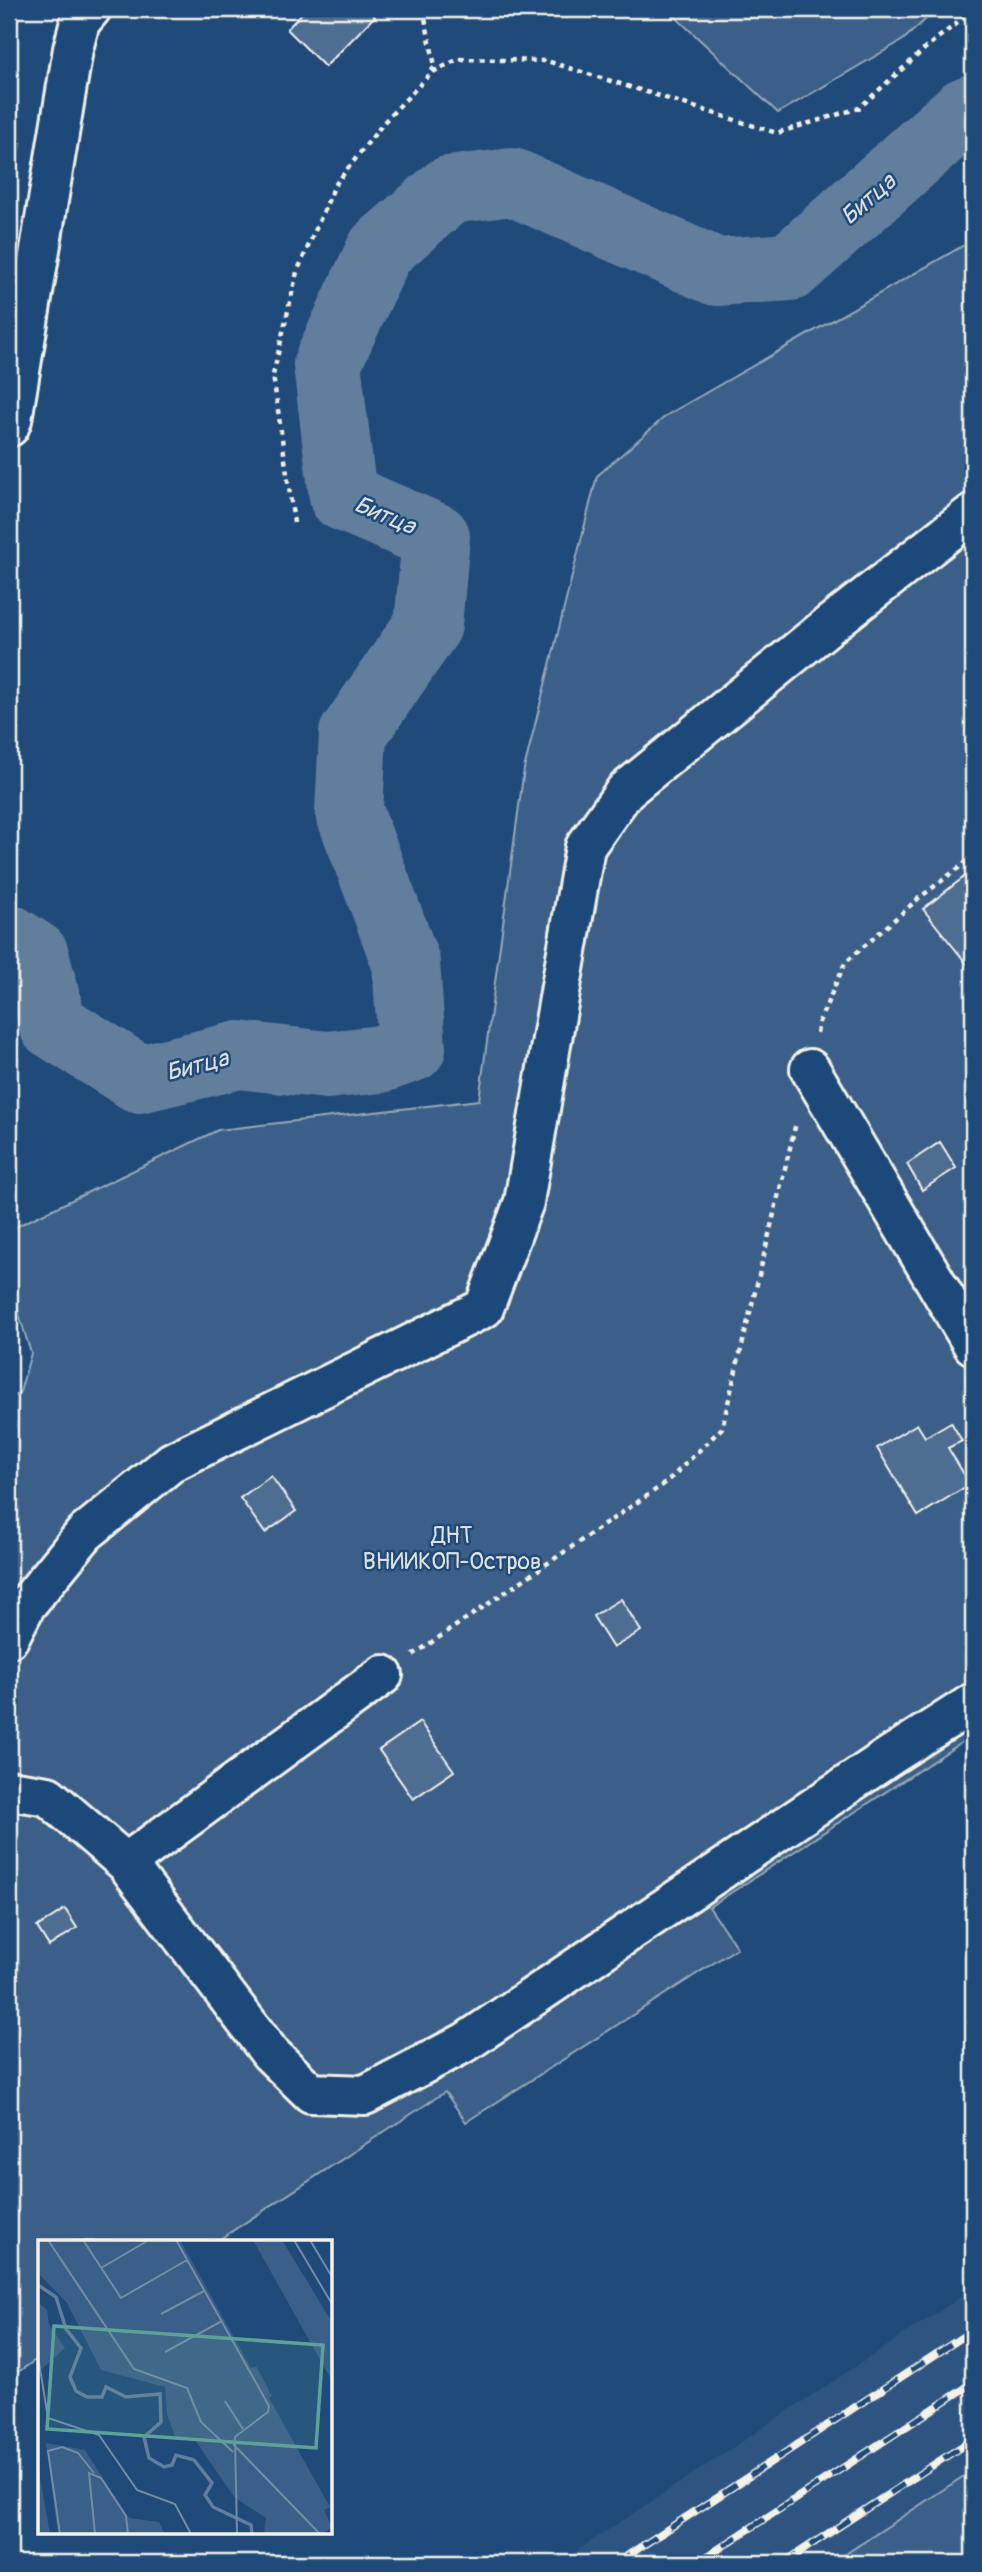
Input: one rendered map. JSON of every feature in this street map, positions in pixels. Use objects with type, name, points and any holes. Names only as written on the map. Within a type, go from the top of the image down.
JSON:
[{"type":"lane","points":[[9,427],[73,49],[80,22],[91,9]]},
{"type":"lane","points":[[9,1639],[26,1605],[85,1533],[172,1462],[484,1308],[524,1202],[585,847],[625,791],[828,626],[973,513]]},
{"type":"lane","points":[[810,1069],[973,1345]]},
{"type":"lane","points":[[127,1863],[383,1675]]},
{"type":"lane","points":[[9,1790],[48,1796],[127,1863],[270,2053],[311,2092],[365,2095],[466,2042],[973,1703]]},
{"type":"path","points":[[294,523],[273,375],[297,272],[335,185],[385,121],[435,66],[423,9]]},
{"type":"path","points":[[431,73],[459,58],[547,61],[777,133],[859,108],[930,44],[973,11]]},
{"type":"path","points":[[383,1675],[667,1482],[722,1428],[820,1022],[845,962],[919,898],[973,857]]},
{"type":"shaded area","points":[[973,2289],[973,2470],[832,2563],[558,2563]]},
{"type":"green space","points":[[667,9],[937,9],[903,40],[778,113]]},
{"type":"green space","name":"ДНТ ВНИИКОП-Остров","points":[[973,240],[973,1735],[709,1907],[737,1948],[466,2122],[445,2092],[219,2240],[38,2240],[38,2358],[9,2378],[9,1401],[20,1392],[31,1353],[9,1282],[9,1230],[218,1130],[479,1100],[524,769],[597,476],[667,415]]},
{"type":"green space","points":[[973,2470],[973,2563],[832,2563]]},
{"type":"building","points":[[306,9],[368,9],[375,16],[325,67],[287,29]]},
{"type":"building","points":[[9,141],[20,143],[9,197]]},
{"type":"building","points":[[973,870],[973,967],[971,969],[923,909]]},
{"type":"building","points":[[940,1142],[956,1168],[922,1190],[907,1164]]},
{"type":"building","points":[[951,1422],[962,1441],[948,1448],[970,1484],[918,1516],[877,1448],[917,1424],[925,1437]]},
{"type":"building","points":[[271,1476],[296,1511],[265,1533],[240,1498]]},
{"type":"building","points":[[621,1599],[641,1631],[613,1648],[593,1616]]},
{"type":"building","points":[[420,1722],[454,1771],[413,1799],[379,1750]]},
{"type":"building","points":[[65,1909],[77,1928],[49,1946],[37,1927]]},
{"type":"waterway","name":"Битца","points":[[9,938],[35,955],[53,1025],[139,1079],[239,1055],[327,1065],[381,1059],[412,1048],[406,963],[349,811],[353,734],[428,625],[436,537],[343,497],[327,364],[380,250],[449,190],[512,182],[717,272],[790,267],[965,111],[973,108]]},
{"type":"railway","points":[[616,2563],[973,2330]]},
{"type":"railway","points":[[697,2563],[973,2383]]},
{"type":"railway","points":[[783,2563],[973,2439]]}]
